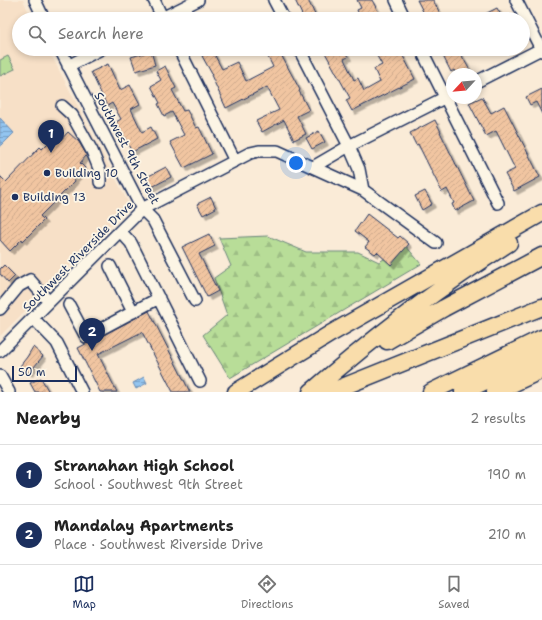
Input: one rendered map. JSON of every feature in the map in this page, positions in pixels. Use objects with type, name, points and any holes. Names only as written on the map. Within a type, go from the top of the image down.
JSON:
[{"type":"highway","points":[[236,392],[330,334],[542,213]]},
{"type":"highway","points":[[310,392],[428,298],[497,251],[542,223]]},
{"type":"highway","points":[[310,392],[406,329],[542,256]]},
{"type":"highway","points":[[330,392],[542,307]]},
{"type":"highway","points":[[431,392],[542,338]]},
{"type":"highway","points":[[463,392],[542,354]]},
{"type":"highway","points":[[495,392],[542,370]]},
{"type":"highway","points":[[518,392],[542,381]]},
{"type":"street","points":[[35,0],[41,12]]},
{"type":"street","points":[[154,0],[159,12]]},
{"type":"street","points":[[175,12],[198,0]]},
{"type":"street","points":[[274,0],[280,12]]},
{"type":"street","points":[[396,0],[402,12]]},
{"type":"street","points":[[516,0],[522,12]]},
{"type":"street","points":[[530,28],[541,50],[530,55]]},
{"type":"street","name":"Southwest 9th Street","points":[[63,56],[142,209],[153,220],[195,301]]},
{"type":"street","points":[[68,66],[87,56]]},
{"type":"street","points":[[182,56],[235,161]]},
{"type":"street","points":[[304,56],[349,146],[359,169],[363,190]]},
{"type":"street","points":[[425,56],[446,91]]},
{"type":"street","points":[[482,79],[529,56]]},
{"type":"street","points":[[313,167],[349,146],[446,98]]},
{"type":"street","points":[[453,104],[498,203]]},
{"type":"street","points":[[62,106],[72,115],[92,151],[100,171],[100,182]]},
{"type":"street","name":"Southwest Riverside Drive","points":[[0,351],[142,209],[235,161],[259,151],[277,151],[363,190],[436,243]]},
{"type":"street","points":[[120,231],[131,243],[200,381]]},
{"type":"street","points":[[110,266],[133,312]]},
{"type":"street","points":[[0,309],[19,286],[30,280],[50,302]]},
{"type":"street","points":[[69,305],[86,337],[158,298]]},
{"type":"street","points":[[33,318],[58,343],[82,392]]},
{"type":"street","points":[[0,376],[9,392]]},
{"type":"shaded area","points":[[0,0],[23,0],[29,12],[12,12],[12,56],[52,56],[130,206],[0,336]]},
{"type":"green space","points":[[8,56],[15,69],[0,76],[0,60]]},
{"type":"green space","points":[[268,236],[306,252],[358,252],[379,262],[406,246],[421,264],[230,378],[203,335],[227,315],[214,278],[231,266],[219,238]]},
{"type":"water","points":[[0,118],[14,133],[0,147]]},
{"type":"water","points":[[144,377],[147,383],[136,389],[133,383]]},
{"type":"building","points":[[295,0],[308,0],[314,12],[301,12]]},
{"type":"building","points":[[357,0],[372,0],[378,12],[358,12],[357,10],[361,8]]},
{"type":"building","points":[[417,0],[433,0],[439,12],[423,12]]},
{"type":"building","points":[[497,8],[499,12],[489,12]]},
{"type":"building","points":[[152,56],[155,65],[136,71],[131,57]]},
{"type":"building","points":[[202,56],[215,56],[222,69],[237,62],[246,81],[273,67],[268,56],[282,56],[309,110],[297,116],[306,134],[294,140],[284,120],[262,132],[256,121],[279,110],[267,87],[226,108],[211,75],[212,74]]},
{"type":"building","points":[[327,56],[348,56],[344,59],[354,80],[358,78],[364,91],[380,82],[374,69],[382,65],[377,56],[403,56],[415,79],[352,111],[346,100],[350,98]]},
{"type":"building","points":[[443,56],[462,56],[469,68],[449,68]]},
{"type":"building","points":[[108,64],[120,90],[130,85],[140,104],[131,109],[142,132],[151,127],[157,139],[132,152],[116,122],[121,119],[112,103],[107,106],[91,72]]},
{"type":"building","points":[[165,66],[176,88],[172,90],[183,111],[187,110],[196,128],[199,127],[212,154],[184,168],[170,142],[184,135],[172,112],[164,116],[158,104],[160,103],[151,86],[161,80],[156,71]]},
{"type":"building","points":[[542,89],[542,114],[536,102],[530,105],[526,97]]},
{"type":"building","points":[[482,97],[491,113],[504,106],[540,177],[514,191],[505,174],[515,169],[496,131],[486,136],[470,104],[482,104]]},
{"type":"building","points":[[435,120],[474,201],[455,211],[452,204],[454,203],[447,189],[442,192],[418,144],[416,145],[410,133]]},
{"type":"building","points":[[319,131],[325,142],[312,149],[306,138]]},
{"type":"building","points":[[68,132],[79,142],[86,154],[80,163],[85,168],[74,179],[75,181],[40,216],[44,220],[23,241],[22,239],[10,251],[0,240],[0,176],[6,182],[40,147],[42,149],[54,137],[59,142]]},
{"type":"building","points":[[166,167],[171,177],[150,188],[145,178]]},
{"type":"building","points":[[425,191],[432,204],[422,210],[415,196]]},
{"type":"building","points":[[211,197],[216,208],[203,215],[197,204]]},
{"type":"building","points":[[367,214],[398,238],[400,236],[409,244],[391,265],[377,252],[375,254],[365,247],[369,242],[355,231]]},
{"type":"building","points":[[209,234],[215,246],[199,254],[218,291],[207,297],[182,247]]},
{"type":"building","points":[[4,265],[15,276],[8,283],[0,274],[0,269]]},
{"type":"building","points":[[149,311],[190,392],[173,392],[142,332],[98,354],[117,392],[100,392],[78,348]]},
{"type":"building","points":[[33,347],[43,356],[29,373],[20,366]]},
{"type":"building","points":[[41,378],[49,392],[35,392],[30,383]]},
{"type":"place","name":"Stranahan High School","points":[[51,153]]},
{"type":"place","name":"Building 10","points":[[47,173]]},
{"type":"place","name":"Building 13","points":[[15,197]]},
{"type":"place","name":"Mandalay Apartments","points":[[92,351]]}]
